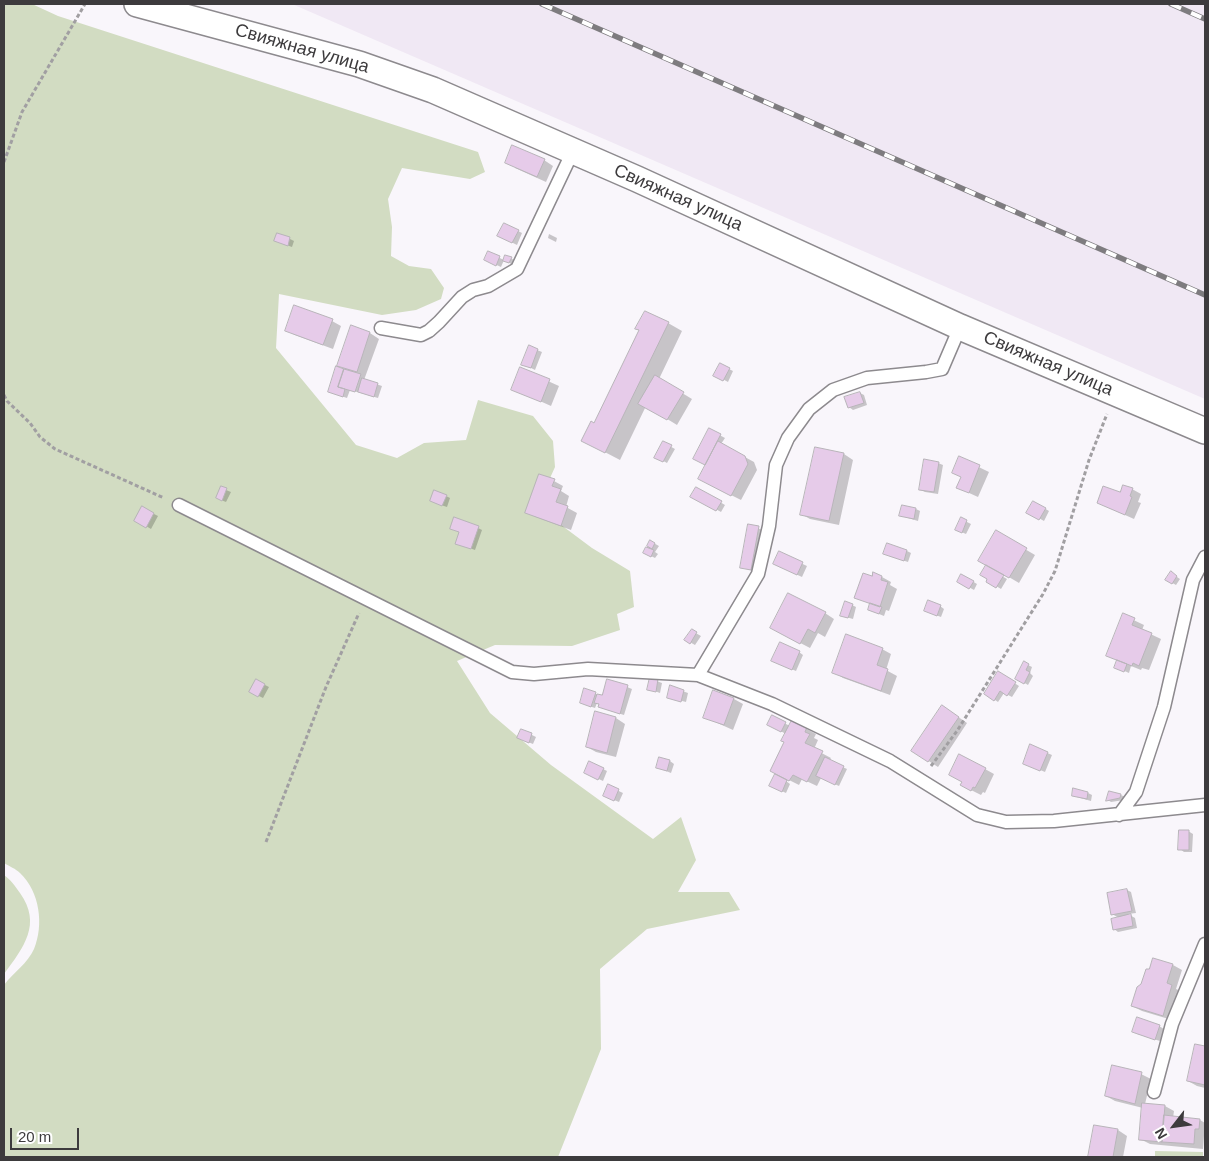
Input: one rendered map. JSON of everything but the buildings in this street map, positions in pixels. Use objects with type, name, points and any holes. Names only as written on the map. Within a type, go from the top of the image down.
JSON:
[{"type":"street","name":"Свияжная улица","points":[[137,4],[360,64],[433,90],[573,151],[960,327],[1205,431]]},
{"type":"lane","points":[[381,328],[421,335],[439,322],[462,296],[494,283],[517,269],[573,151]]},
{"type":"lane","points":[[698,675],[758,574],[769,526],[776,465],[788,438],[799,423],[810,409],[833,390],[867,378],[942,369],[960,327]]},
{"type":"lane","points":[[178,505],[512,672],[534,674],[588,669],[698,675],[772,704],[890,761],[976,815],[1006,822],[1054,821],[1205,805]]},
{"type":"lane","points":[[1120,815],[1136,792],[1164,707],[1193,580],[1205,558]]},
{"type":"lane","points":[[1154,1092],[1172,1024],[1205,944]]},
{"type":"path","points":[[4,162],[22,112],[85,4]]},
{"type":"path","points":[[920,780],[957,731],[1043,594],[1055,571],[1089,460],[1115,392]]},
{"type":"path","points":[[4,395],[7,401],[30,423],[40,437],[55,449],[178,505]]},
{"type":"path","points":[[266,842],[326,687],[366,599]]},
{"type":"shaded area","points":[[292,4],[1205,4],[1205,399]]},
{"type":"green space","points":[[4,4],[32,4],[58,16],[478,152],[485,172],[470,179],[402,168],[388,199],[392,227],[391,256],[409,266],[431,269],[444,288],[441,299],[416,310],[382,315],[279,294],[276,348],[356,445],[397,458],[424,443],[466,440],[478,400],[533,416],[553,441],[555,467],[537,507],[592,548],[630,571],[634,607],[617,614],[620,630],[572,646],[495,645],[457,661],[490,713],[551,765],[653,839],[681,817],[696,860],[678,892],[729,892],[740,910],[647,929],[600,969],[601,1049],[558,1157],[4,1157],[4,985],[34,949],[39,930],[39,919],[36,899],[27,881],[18,872],[4,863]]},
{"type":"green space","points":[[4,875],[15,886],[26,904],[30,915],[30,925],[24,945],[4,974]]},
{"type":"green space","points":[[1155,1151],[1203,1152],[1203,1157],[1155,1157]]},
{"type":"railway","points":[[542,4],[1205,295]]},
{"type":"railway","points":[[1171,4],[1205,19]]}]
